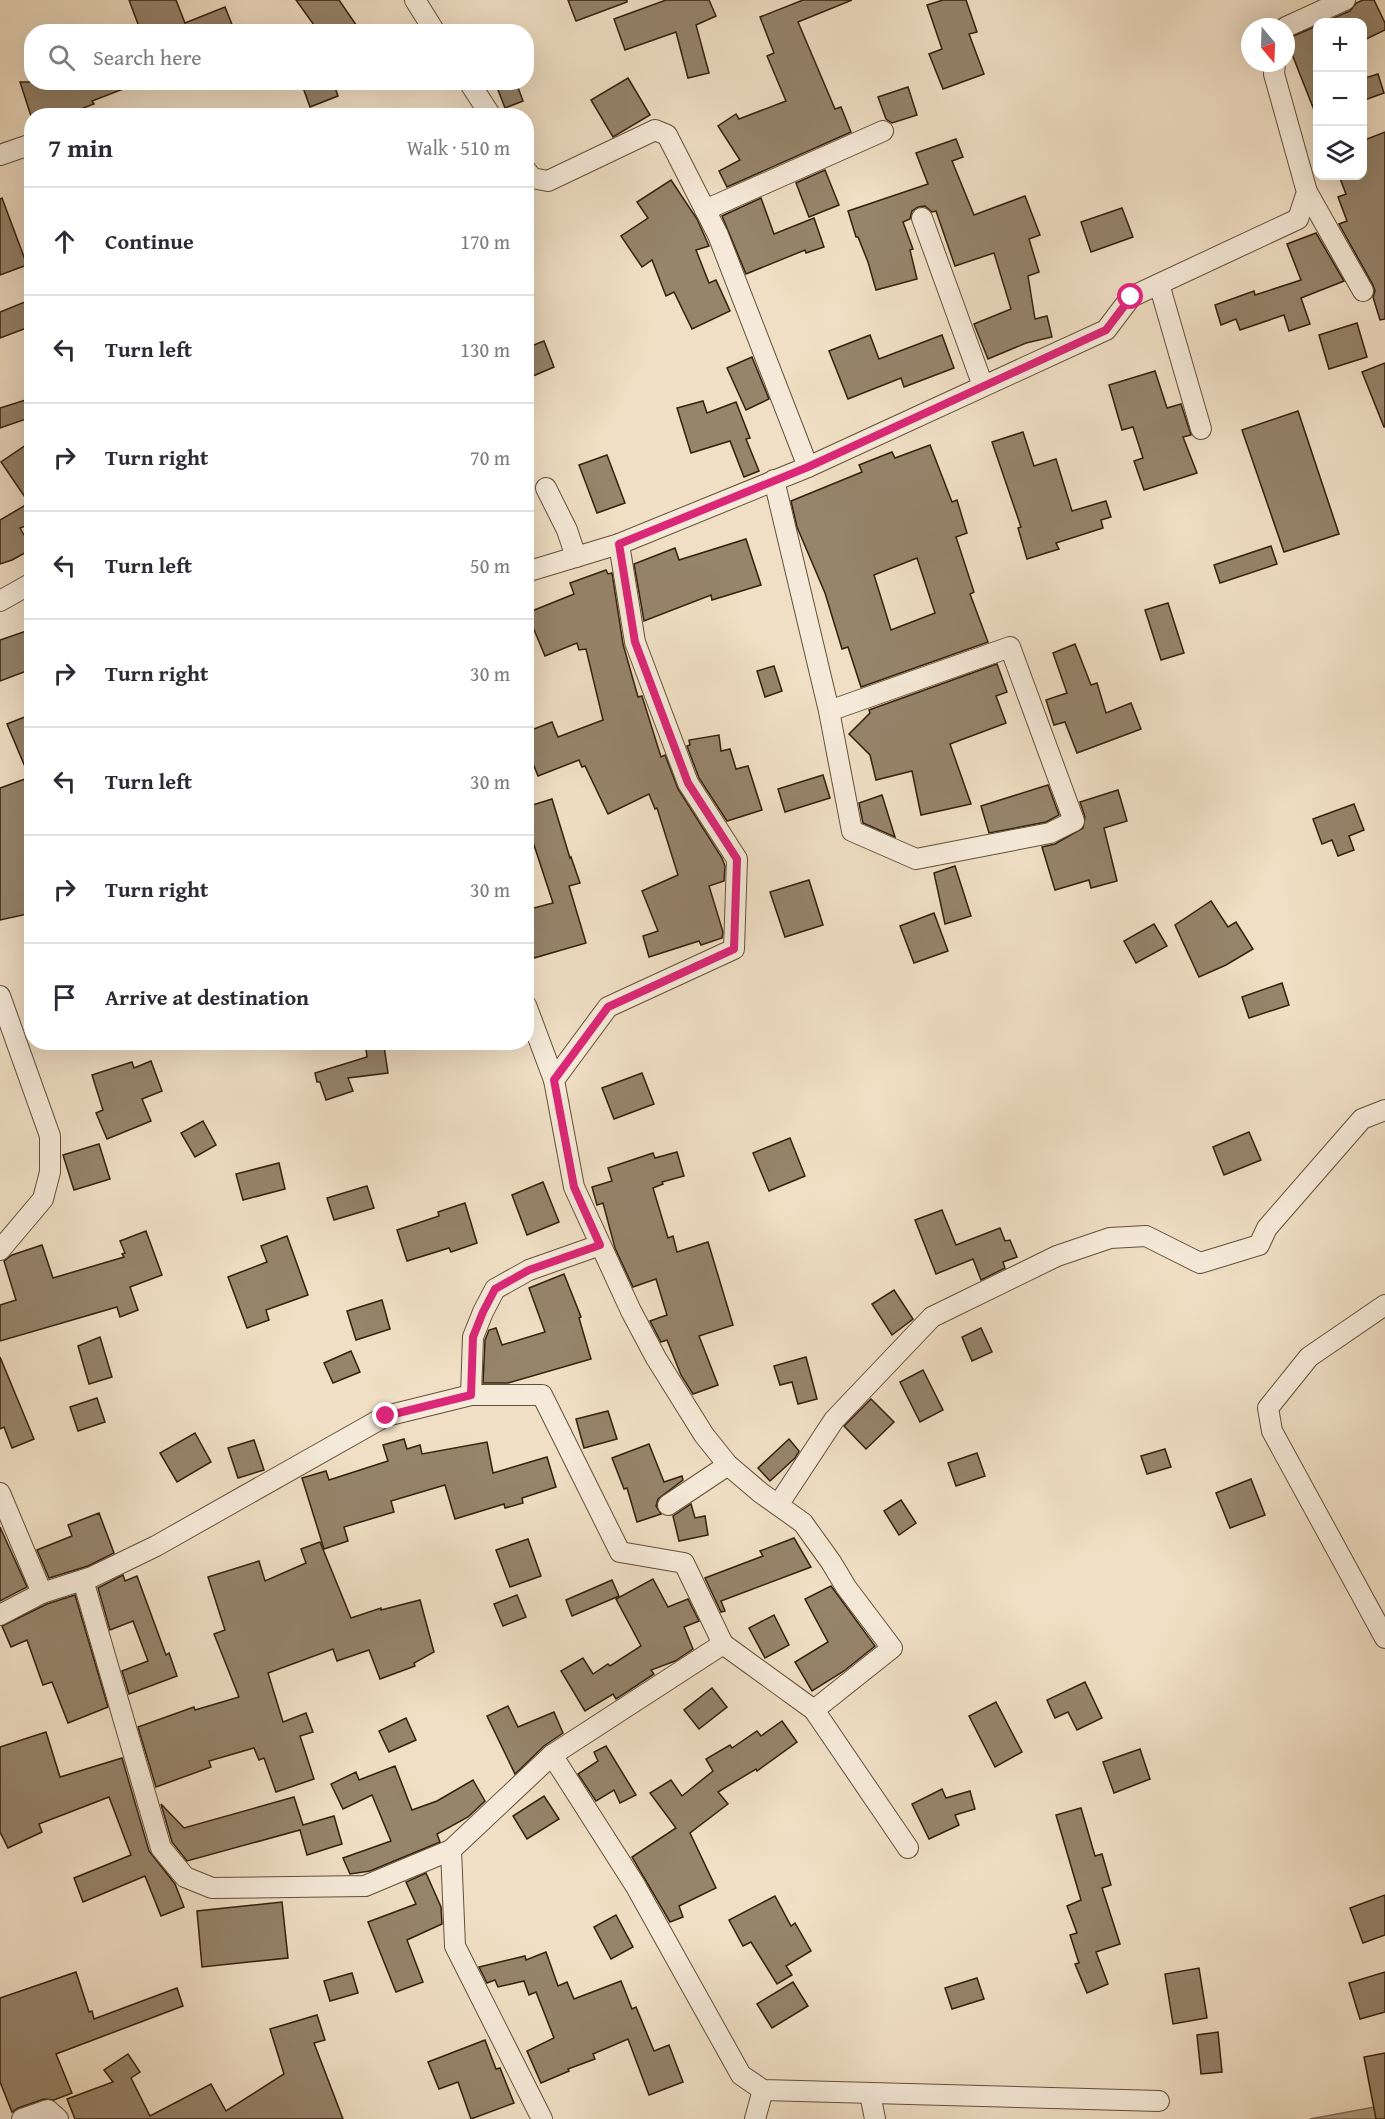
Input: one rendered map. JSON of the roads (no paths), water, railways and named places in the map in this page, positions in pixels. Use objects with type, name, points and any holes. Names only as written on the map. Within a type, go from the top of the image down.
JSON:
[{"type":"street","points":[[415,0],[430,24]]},
{"type":"street","points":[[1295,23],[1345,0]]},
{"type":"street","points":[[1274,72],[1307,192],[1363,291]]},
{"type":"street","points":[[474,90],[486,108]]},
{"type":"street","points":[[534,178],[548,181],[655,130],[667,135],[717,235],[808,467]]},
{"type":"street","points":[[705,210],[883,131]]},
{"type":"street","points":[[0,155],[24,147]]},
{"type":"street","points":[[534,570],[619,544],[808,467],[1106,330],[1131,297],[1298,219],[1307,192]]},
{"type":"street","points":[[922,218],[983,386]]},
{"type":"street","points":[[1159,284],[1201,429]]},
{"type":"street","points":[[774,480],[829,711],[852,831],[916,859],[1050,833],[1074,821],[1010,647],[829,711]]},
{"type":"street","points":[[546,488],[567,530],[576,557]]},
{"type":"street","points":[[554,1080],[608,1007],[734,949],[737,859],[688,783],[635,642],[619,544]]},
{"type":"street","points":[[0,601],[24,588]]},
{"type":"street","points":[[0,996],[50,1136],[50,1172],[43,1199],[0,1250]]},
{"type":"street","points":[[534,1026],[554,1080],[574,1187],[630,1311],[656,1358],[704,1435],[728,1465],[802,1523],[892,1648],[814,1710]]},
{"type":"street","points":[[778,1505],[834,1420],[932,1317],[1057,1256],[1110,1238],[1146,1236],[1200,1263],[1259,1245],[1267,1228],[1362,1119],[1385,1110]]},
{"type":"street","points":[[471,1395],[473,1337],[495,1289],[529,1270],[600,1245]]},
{"type":"street","points":[[1385,1305],[1309,1357],[1268,1408],[1272,1431],[1385,1638]]},
{"type":"street","points":[[0,1615],[42,1593],[83,1580],[156,1546],[386,1416],[471,1395],[542,1395],[620,1552],[684,1563],[723,1644],[814,1710],[908,1848]]},
{"type":"street","points":[[668,1505],[728,1465]]},
{"type":"street","points":[[0,1493],[42,1593]]},
{"type":"street","points":[[83,1580],[161,1848],[185,1877],[212,1888],[365,1886],[451,1851],[552,1755],[723,1644]]},
{"type":"street","points":[[552,1755],[635,1885],[741,2075],[763,2090],[1159,2101]]},
{"type":"street","points":[[451,1851],[455,1946],[542,2119]]},
{"type":"street","points":[[755,2119],[763,2090]]},
{"type":"street","points":[[870,2094],[875,2119]]},
{"type":"street","points":[[22,2119],[48,2110],[58,2119]]}]
